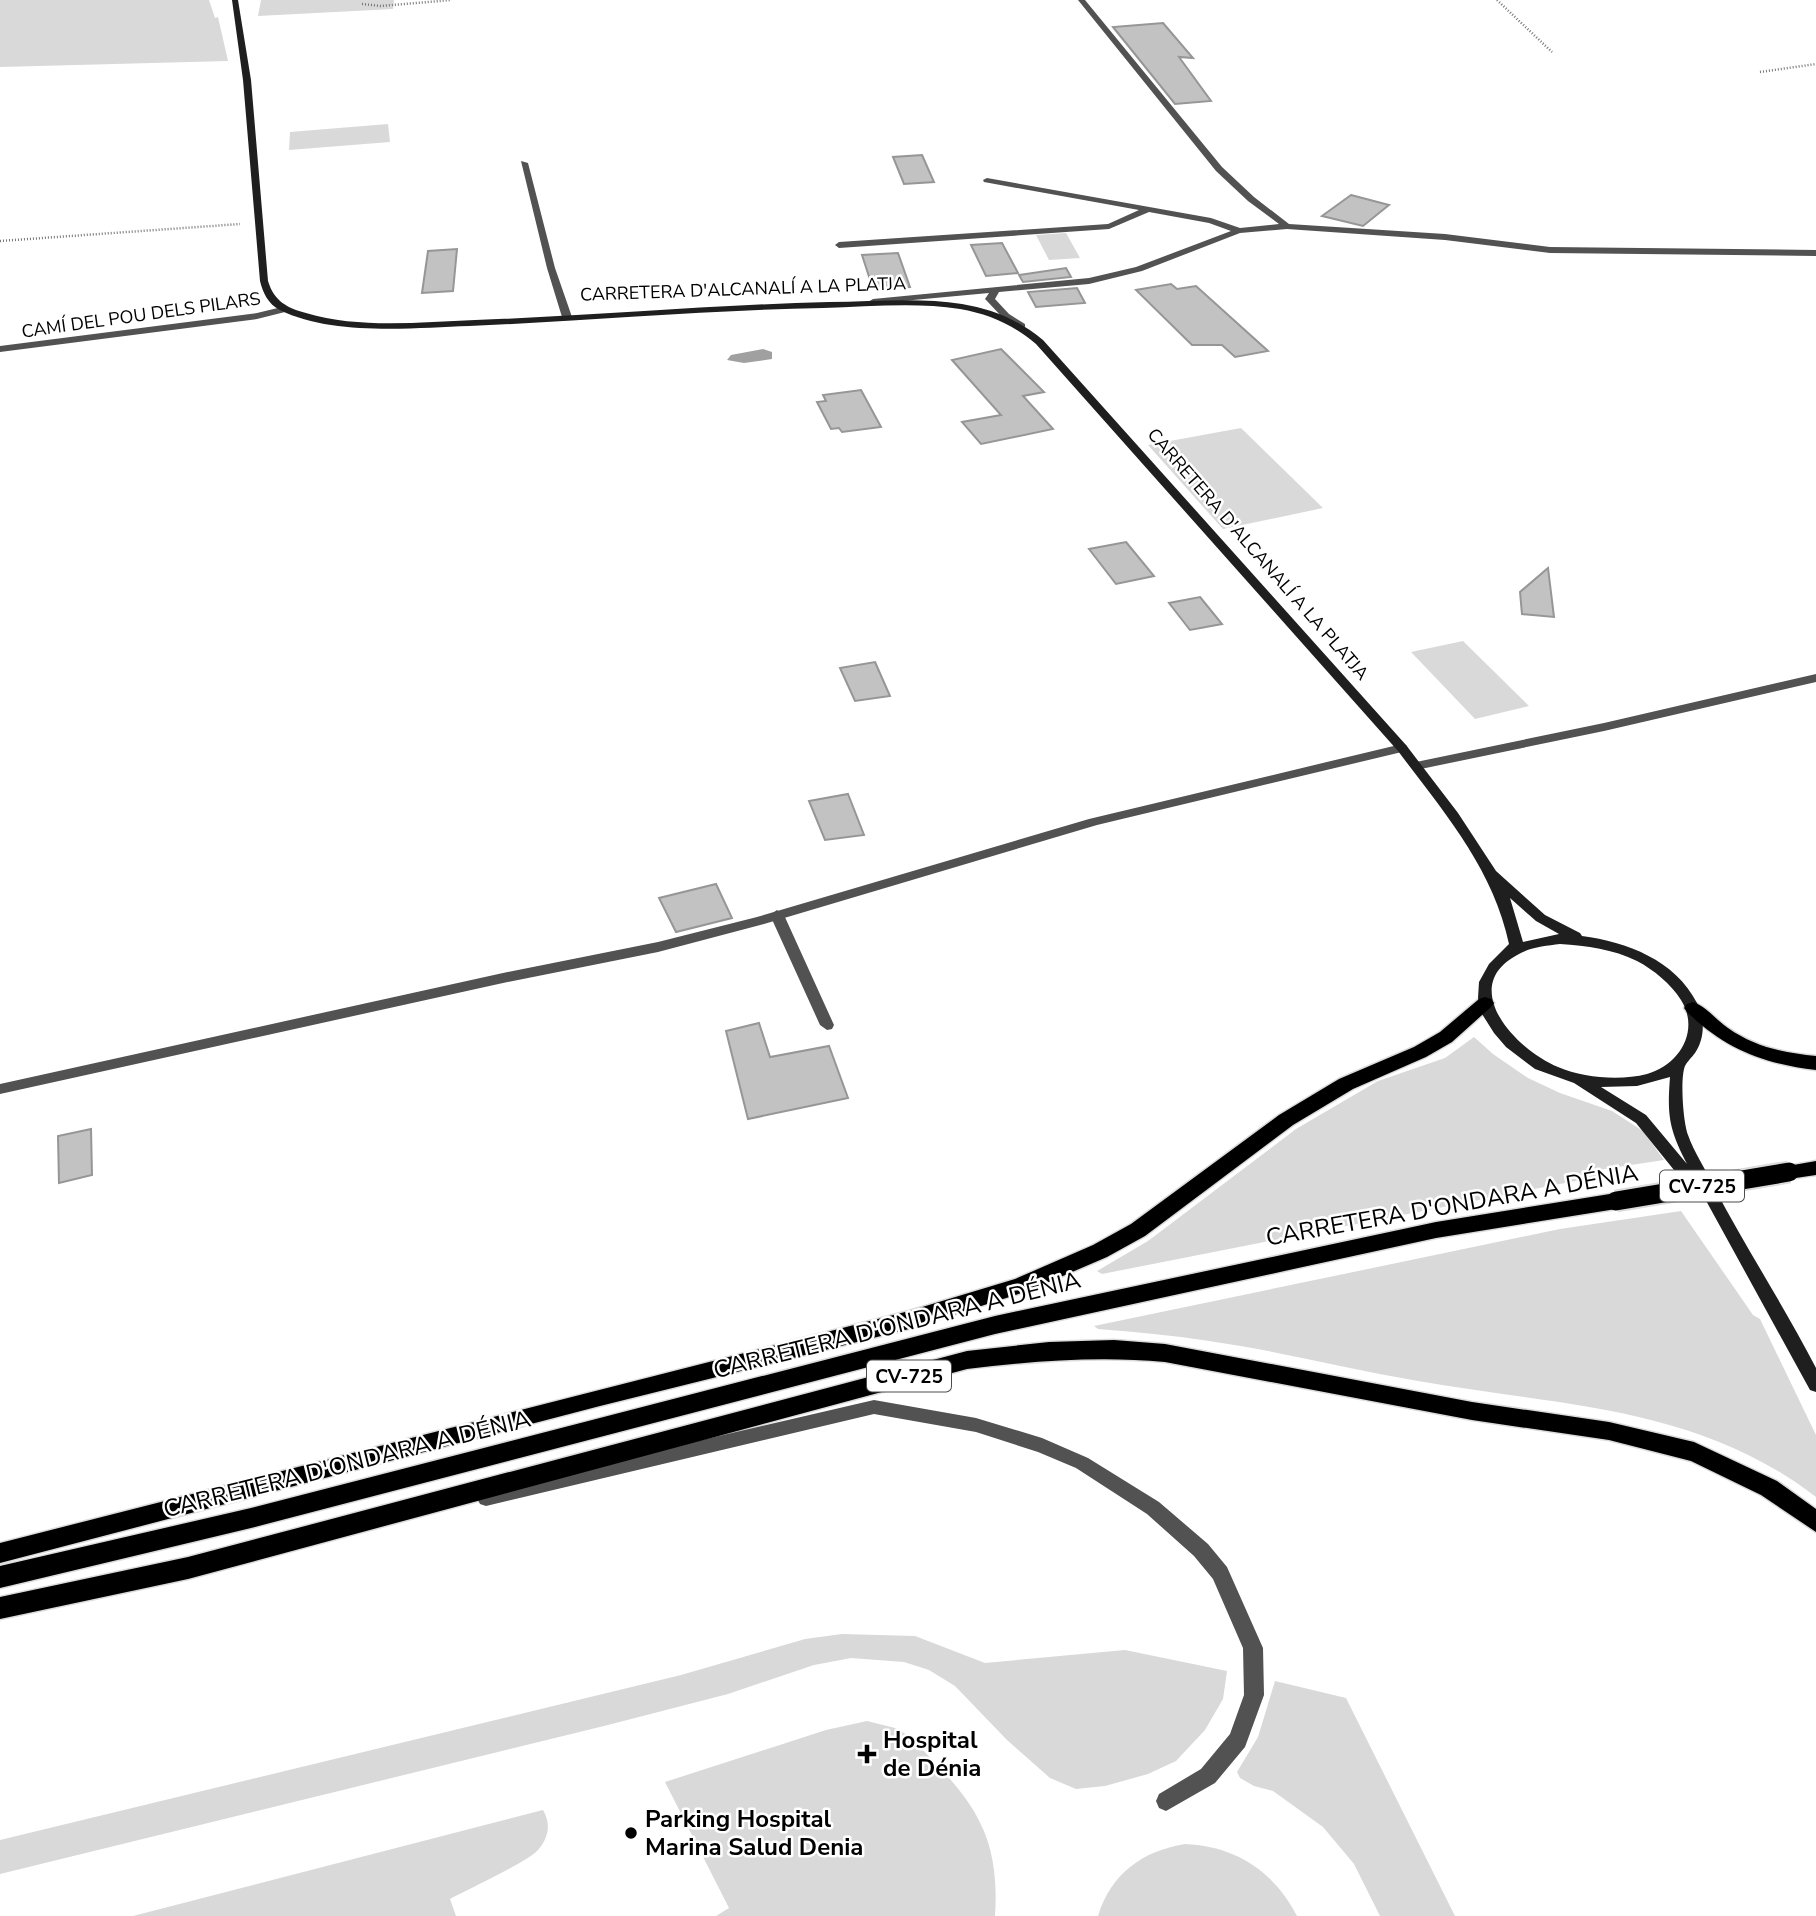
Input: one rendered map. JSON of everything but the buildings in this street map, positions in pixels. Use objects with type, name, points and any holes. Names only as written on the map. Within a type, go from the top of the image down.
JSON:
[{"type":"main road","points":[[235,0],[247,80],[267,292],[275,303],[286,309]]},
{"type":"main road","name":"CARRETERA D'ALCANALÍ A LA PLATJA","points":[[286,309],[306,316],[333,320],[400,324],[701,308],[950,306],[1000,316],[1022,326],[1066,369],[1402,748],[1484,863],[1534,915],[1551,926],[1590,941]]},
{"type":"main road","name":"CARRETERA D'ALCANALÍ A LA PLATJA","points":[[1484,863],[1514,927],[1516,944],[1510,953]]},
{"type":"main road","points":[[1726,1223],[1641,1119],[1573,1078],[1541,1065],[1514,1047],[1494,1026],[1485,1003],[1486,984],[1494,967],[1510,953],[1532,943],[1560,939],[1590,941],[1623,950],[1653,965],[1677,985],[1693,1008],[1713,1028],[1738,1045],[1785,1060],[1816,1063]]},
{"type":"main road","name":"CV-725","points":[[0,1553],[404,1450],[613,1393],[909,1320],[1021,1285],[1100,1251],[1138,1230],[1286,1120],[1346,1084],[1420,1052],[1446,1037],[1485,1003]]},
{"type":"main road","points":[[1573,1078],[1613,1083],[1649,1080],[1678,1066],[1692,1049],[1697,1029],[1693,1008]]},
{"type":"main road","points":[[1678,1066],[1675,1109],[1680,1135],[1816,1385]]},
{"type":"main road","name":"CARRETERA D'ONDARA A DÉNIA","points":[[0,1577],[251,1518],[1008,1322],[1410,1235],[1816,1168]]},
{"type":"main road","name":"CV-725","points":[[0,1608],[188,1568],[967,1360],[1049,1351],[1114,1349],[1165,1353],[1472,1411],[1643,1439],[1694,1452],[1746,1475],[1816,1522]]},
{"type":"street","points":[[1081,0],[1219,169],[1251,199],[1287,226]]},
{"type":"street","points":[[524,163],[551,268],[567,317]]},
{"type":"street","points":[[987,180],[1212,221],[1239,231]]},
{"type":"street","points":[[839,245],[1109,226],[1147,210]]},
{"type":"street","points":[[845,305],[995,291],[1119,275],[1239,231],[1287,226],[1445,237],[1550,250],[1816,253]]},
{"type":"street","points":[[995,291],[990,299],[1006,316],[1022,326]]},
{"type":"street","name":"CAMÍ DEL POU DELS PILARS","points":[[0,349],[257,316],[286,309]]},
{"type":"street","points":[[1416,766],[1604,727],[1816,678]]},
{"type":"street","points":[[0,1088],[657,947],[777,915],[1094,821],[1402,748]]},
{"type":"street","points":[[777,915],[827,1025]]},
{"type":"street","points":[[188,1568],[874,1407],[976,1425],[1042,1446],[1082,1463],[1122,1487],[1179,1529],[1220,1573],[1253,1648],[1254,1695],[1238,1740],[1208,1776],[1166,1801]]},
{"type":"path","points":[[362,4],[381,6],[451,0]]},
{"type":"path","points":[[1497,0],[1552,52]]},
{"type":"path","points":[[1760,72],[1816,64]]},
{"type":"path","points":[[0,241],[259,223]]},
{"type":"shaded area","points":[[0,0],[209,0],[215,18],[218,17],[228,61],[0,67]]},
{"type":"shaded area","points":[[261,0],[394,0],[393,9],[258,16]]},
{"type":"shaded area","points":[[388,124],[390,142],[289,150],[290,132]]},
{"type":"shaded area","points":[[1066,233],[1080,258],[1049,260],[1036,235]]},
{"type":"shaded area","points":[[763,349],[772,352],[772,359],[744,363],[727,360],[731,355]]},
{"type":"shaded area","points":[[1241,428],[1323,508],[1223,529],[1148,445]]},
{"type":"shaded area","points":[[1463,641],[1529,706],[1475,719],[1411,652]]},
{"type":"shaded area","points":[[1474,1037],[1528,1078],[1560,1093],[1612,1111],[1643,1131],[1664,1160],[1598,1170],[1601,1176],[1102,1274],[1097,1271],[1148,1241],[1296,1129],[1378,1081],[1445,1058]]},
{"type":"shaded area","points":[[1681,1211],[1753,1315],[1760,1319],[1816,1435],[1816,1497],[1771,1467],[1723,1444],[1675,1426],[1625,1414],[1418,1381],[1235,1345],[1098,1329],[1094,1326],[1560,1229]]},
{"type":"shaded area","points":[[842,1634],[915,1636],[985,1663],[1125,1650],[1227,1671],[1223,1699],[1205,1730],[1176,1761],[1148,1774],[1105,1786],[1076,1789],[1050,1778],[1007,1740],[955,1686],[929,1670],[904,1662],[851,1658],[814,1665],[728,1694],[604,1726],[0,1874],[0,1840],[681,1675],[805,1639]]},
{"type":"shaded area","points":[[1275,1681],[1346,1698],[1455,1916],[1380,1916],[1354,1864],[1323,1827],[1273,1791],[1254,1786],[1240,1778],[1237,1772],[1258,1737]]},
{"type":"shaded area","points":[[867,1721],[895,1728],[909,1736],[963,1795],[986,1835],[995,1885],[995,1916],[716,1916],[729,1908],[665,1782],[826,1730]]},
{"type":"shaded area","points":[[543,1810],[548,1830],[545,1841],[538,1850],[511,1868],[450,1899],[456,1916],[133,1916]]},
{"type":"shaded area","points":[[1185,1844],[1220,1850],[1251,1864],[1277,1886],[1297,1916],[1098,1916],[1111,1888],[1130,1867],[1155,1852]]},
{"type":"place","name":"Hospital de Dénia","points":[[867,1754]]},
{"type":"place","name":"Parking Hospital Marina Salud Denia","points":[[631,1833]]}]
